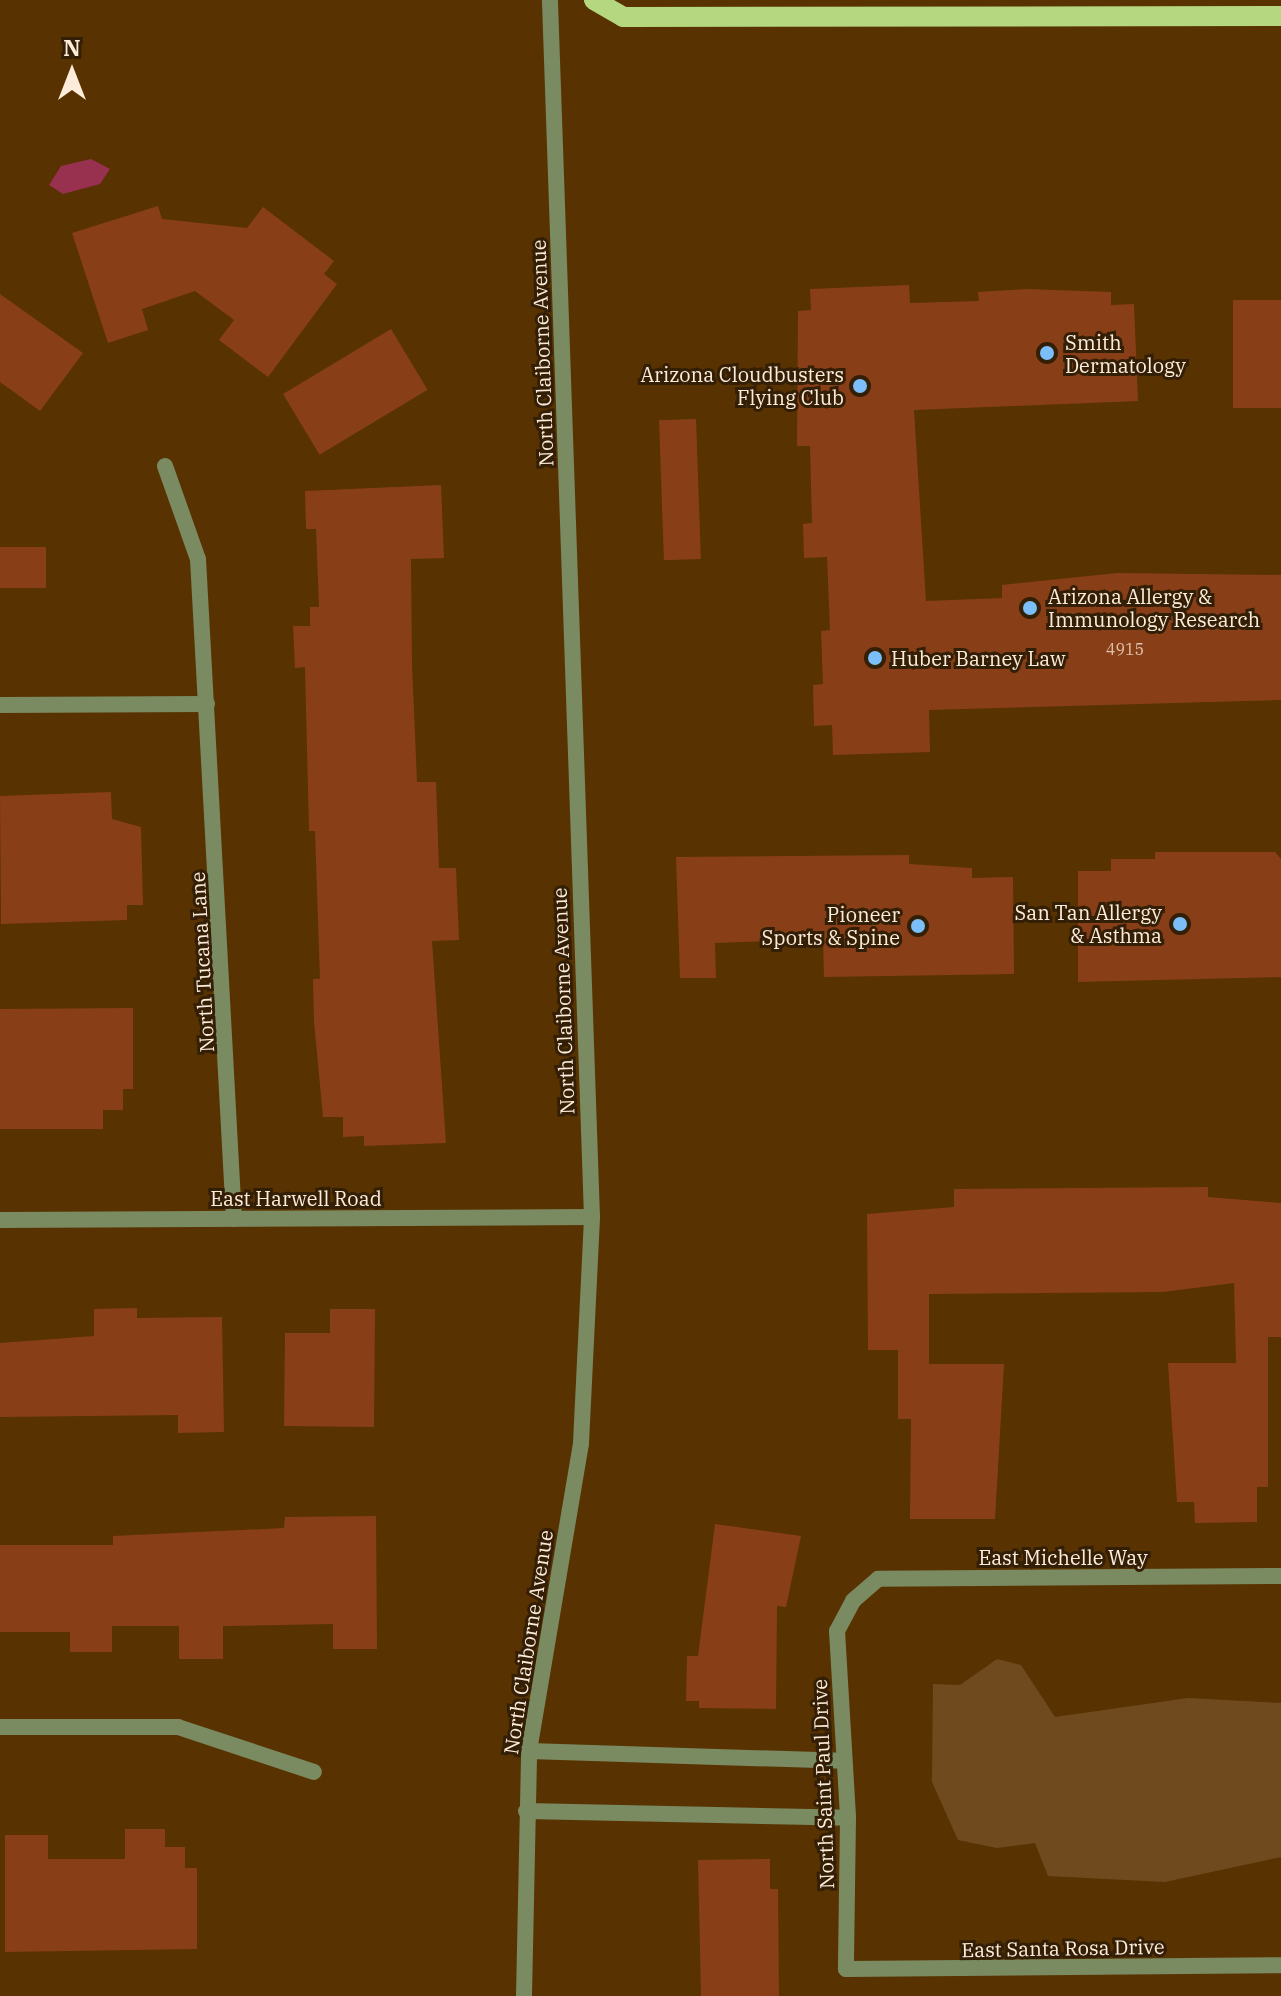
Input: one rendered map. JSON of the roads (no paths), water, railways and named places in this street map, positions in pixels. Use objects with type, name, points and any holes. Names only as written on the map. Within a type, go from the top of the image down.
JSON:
[{"type":"main road","points":[[594,0],[623,17],[1281,16]]},
{"type":"street","name":"North Claiborne Avenue","points":[[524,1996],[529,1751],[581,1443],[592,1217],[550,0]]},
{"type":"street","name":"North Tucana Lane","points":[[165,466],[198,559],[234,1219]]},
{"type":"street","points":[[0,705],[207,704]]},
{"type":"street","name":"East Harwell Road","points":[[0,1220],[592,1217]]},
{"type":"street","name":"East Michelle Way","points":[[853,1601],[878,1579],[1281,1576]]},
{"type":"street","name":"North Saint Paul Drive","points":[[846,1969],[848,1818],[837,1631],[853,1601]]},
{"type":"street","points":[[0,1727],[178,1727],[314,1772]]},
{"type":"street","points":[[529,1751],[843,1761]]},
{"type":"street","points":[[526,1811],[848,1818]]},
{"type":"street","name":"East Santa Rosa Drive","points":[[846,1969],[1281,1965]]},
{"type":"place","name":"Smith Dermatology","points":[[1047,353]]},
{"type":"place","name":"Arizona Cloudbusters Flying Club","points":[[860,386]]},
{"type":"place","name":"Arizona Allergy & Immunology Research","points":[[1030,608]]},
{"type":"place","name":"Huber Barney Law","points":[[875,658]]},
{"type":"place","name":"San Tan Allergy & Asthma","points":[[1180,924]]},
{"type":"place","name":"Pioneer Sports & Spine","points":[[918,926]]}]
